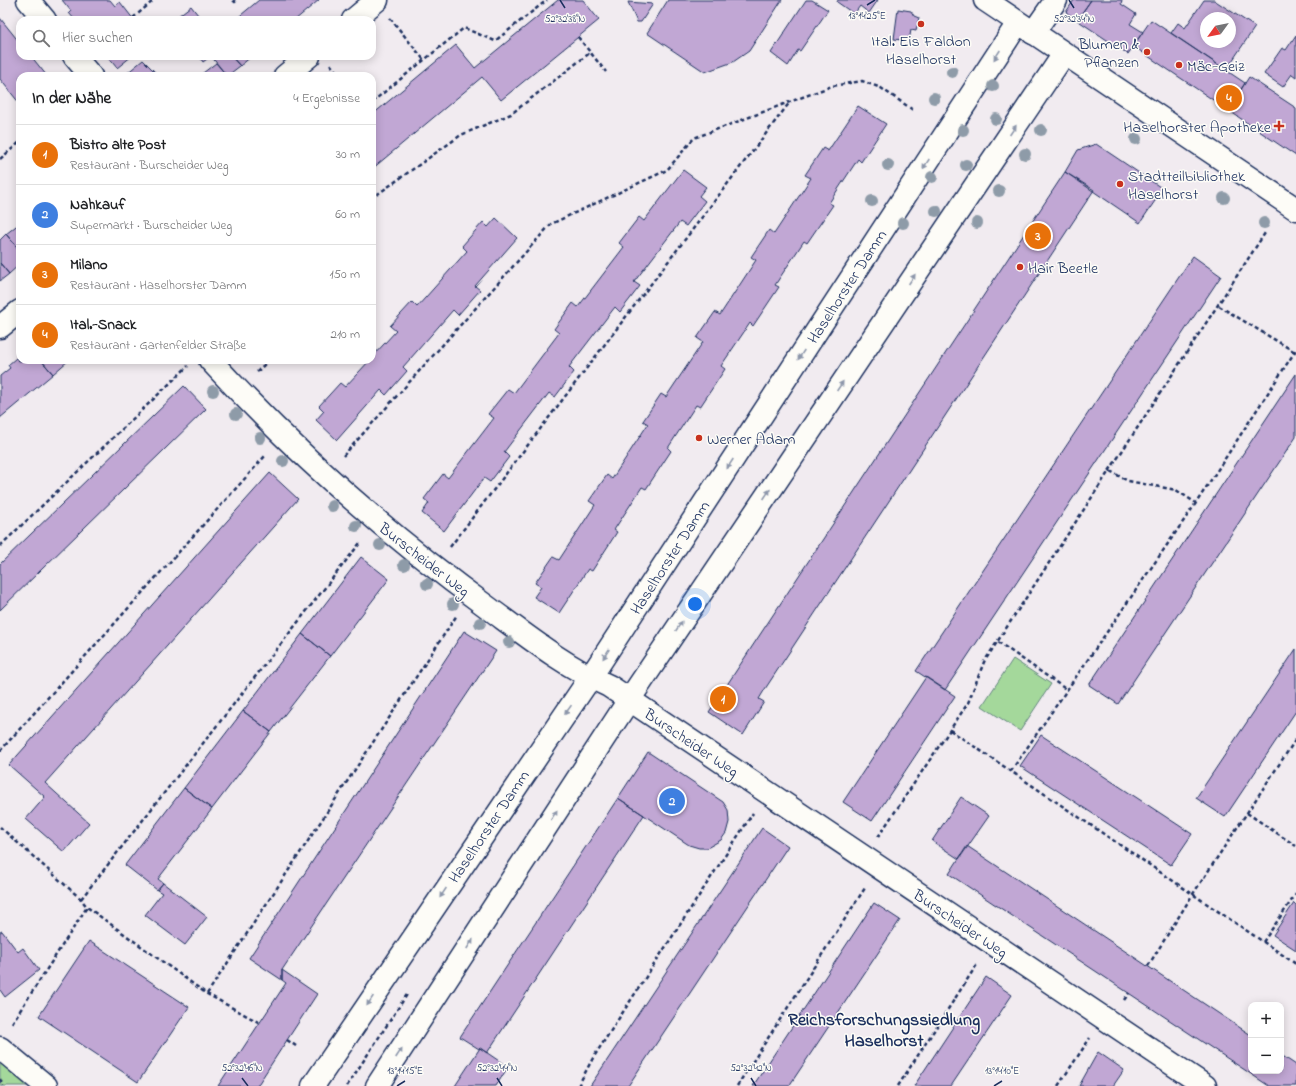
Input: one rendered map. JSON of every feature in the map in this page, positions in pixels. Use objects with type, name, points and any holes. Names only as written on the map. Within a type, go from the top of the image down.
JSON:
[{"type":"street","points":[[28,0],[42,16]]},
{"type":"street","points":[[985,0],[1296,209]]},
{"type":"street","name":"Haselhorster Damm","points":[[313,1086],[590,678],[1026,28],[1056,0]]},
{"type":"street","points":[[360,16],[381,6]]},
{"type":"street","points":[[378,1086],[629,700],[1064,54]]},
{"type":"street","points":[[77,60],[87,72]]},
{"type":"street","points":[[292,72],[314,60]]},
{"type":"street","points":[[0,327],[16,314]]},
{"type":"street","name":"Burscheider Weg","points":[[202,364],[258,412],[356,504],[449,579],[549,652],[590,678],[610,686],[1205,1086]]},
{"type":"street","points":[[0,1048],[46,1086]]},
{"type":"path","points":[[135,16],[154,0]]},
{"type":"path","points":[[233,0],[235,2],[238,0]]},
{"type":"path","points":[[376,99],[464,28],[495,41],[547,0]]},
{"type":"path","points":[[381,6],[424,60]]},
{"type":"path","points":[[578,37],[606,72]]},
{"type":"path","points":[[376,196],[461,135],[511,114],[591,52]]},
{"type":"path","points":[[320,60],[335,72]]},
{"type":"path","points":[[343,456],[551,224],[667,170],[694,138],[832,86],[862,81],[881,88],[913,110]]},
{"type":"path","points":[[450,547],[790,101]]},
{"type":"path","points":[[0,159],[16,145]]},
{"type":"path","points":[[878,836],[968,703],[984,662],[1219,306],[1265,233]]},
{"type":"path","points":[[1011,771],[1196,503],[1296,351],[1219,306]]},
{"type":"path","points":[[0,546],[198,364]]},
{"type":"path","points":[[257,372],[265,364]]},
{"type":"path","points":[[0,751],[266,455]]},
{"type":"path","points":[[1110,471],[1128,481],[1176,490],[1196,503]]},
{"type":"path","points":[[81,899],[360,542]]},
{"type":"path","points":[[207,994],[457,615]]},
{"type":"path","points":[[998,642],[1067,690]]},
{"type":"path","points":[[950,730],[1296,964]]},
{"type":"path","points":[[1148,966],[1193,894],[1296,739]]},
{"type":"path","points":[[578,1086],[594,1058],[753,813]]},
{"type":"path","points":[[1247,813],[1296,846]]},
{"type":"path","points":[[0,827],[81,899],[87,907],[207,994],[260,1023]]},
{"type":"path","points":[[737,1086],[865,888]]},
{"type":"path","points":[[1263,942],[1296,894]]},
{"type":"path","points":[[12,1023],[87,907]]},
{"type":"path","points":[[898,1086],[978,963]]},
{"type":"path","points":[[1124,1000],[1129,993]]},
{"type":"path","points":[[1058,1086],[1090,1038]]},
{"type":"path","points":[[287,1040],[296,1046]]},
{"type":"path","points":[[0,1078],[3,1086]]},
{"type":"green space","points":[[1013,659],[1051,684],[1020,731],[982,706]]},
{"type":"green space","points":[[0,1062],[28,1086],[0,1086]]},
{"type":"building","points":[[62,0],[110,0],[115,6],[120,2],[131,16],[72,16],[69,13],[71,11]]},
{"type":"building","points":[[259,0],[319,0],[300,16],[240,16]]},
{"type":"building","points":[[558,0],[583,0],[599,20],[501,100],[482,77],[376,166],[376,112],[456,45],[475,68]]},
{"type":"building","points":[[668,0],[782,0],[749,51],[733,62],[705,72],[647,33]]},
{"type":"building","points":[[806,0],[812,0],[828,10],[788,66],[771,53]]},
{"type":"building","points":[[838,0],[878,0],[869,13],[860,6],[854,14],[837,2]]},
{"type":"building","points":[[1074,0],[1091,0],[1077,20],[1066,12]]},
{"type":"building","points":[[1091,0],[1122,0],[1121,4],[1136,14],[1130,24],[1143,32],[1128,54],[1077,20]]},
{"type":"building","points":[[1204,0],[1214,0],[1232,12],[1200,12],[1200,48],[1236,48],[1236,14],[1255,27],[1226,70],[1171,33],[1178,23],[1185,28]]},
{"type":"building","points":[[628,2],[653,4],[641,22],[637,22]]},
{"type":"building","points":[[191,6],[199,16],[178,16]]},
{"type":"building","points":[[898,9],[911,11],[914,16],[919,18],[916,31],[911,30],[909,41],[894,39]]},
{"type":"building","points":[[0,18],[16,38],[16,60],[34,60],[44,72],[16,72],[16,99],[0,79]]},
{"type":"building","points":[[1151,20],[1245,83],[1228,110],[1133,46]]},
{"type":"building","points":[[1296,35],[1296,77],[1292,74],[1283,87],[1264,74],[1282,48],[1286,50]]},
{"type":"building","points":[[110,60],[127,60],[117,68]]},
{"type":"building","points":[[143,60],[155,72],[128,72]]},
{"type":"building","points":[[214,60],[235,60],[240,66],[232,72],[224,72]]},
{"type":"building","points":[[235,60],[247,60],[240,66]]},
{"type":"building","points":[[216,63],[224,72],[204,72]]},
{"type":"building","points":[[1249,77],[1296,108],[1296,156],[1228,110]]},
{"type":"building","points":[[858,106],[886,124],[861,162],[858,159],[829,203],[833,205],[807,243],[804,241],[775,285],[779,287],[753,326],[750,323],[721,366],[725,369],[700,407],[696,405],[668,448],[671,451],[646,489],[642,487],[614,530],[617,532],[592,571],[588,569],[559,613],[534,597],[541,587],[535,583],[553,557],[559,560],[595,505],[589,501],[607,475],[612,479],[648,424],[643,421],[661,394],[666,397],[703,342],[697,338],[715,312],[720,315],[756,260],[751,257],[769,230],[774,234],[811,178],[805,175],[823,148],[828,151]]},
{"type":"building","name":"Stadtteilbibliothek Haselhorst","points":[[1096,144],[1163,189],[1140,223],[1065,172],[1078,150]]},
{"type":"building","points":[[683,170],[706,187],[699,196],[705,201],[686,226],[680,222],[634,282],[640,286],[620,312],[615,307],[569,367],[574,372],[555,397],[549,393],[504,452],[509,457],[490,482],[484,478],[444,531],[422,513],[429,503],[424,499],[443,474],[448,478],[494,418],[488,414],[508,389],[514,393],[559,333],[554,329],[573,303],[578,307],[624,247],[619,243],[639,217],[644,221]]},
{"type":"building","points":[[1065,172],[1094,190],[765,689],[759,699],[764,702],[743,735],[709,712]]},
{"type":"building","points":[[496,218],[517,238],[475,286],[480,290],[458,315],[453,310],[403,367],[407,371],[386,395],[381,390],[337,440],[316,420],[324,411],[319,406],[340,383],[345,387],[366,364],[376,364],[376,353],[396,331],[390,326],[412,302],[417,307],[467,251],[462,246],[483,222],[488,227]]},
{"type":"building","points":[[16,226],[16,246],[6,234]]},
{"type":"building","points":[[6,234],[16,246],[16,268],[9,274],[0,263],[0,240]]},
{"type":"building","points":[[1193,256],[1221,276],[945,690],[916,671]]},
{"type":"building","points":[[0,263],[9,274],[0,281]]},
{"type":"building","points":[[16,358],[16,364],[44,364],[53,374],[0,418],[0,376],[10,368],[8,365]]},
{"type":"building","points":[[44,364],[64,364],[53,374]]},
{"type":"building","points":[[1296,374],[1296,437],[1118,704],[1089,685]]},
{"type":"building","points":[[184,386],[206,409],[0,610],[0,564]]},
{"type":"building","points":[[270,473],[298,499],[45,783],[89,823],[64,852],[26,819],[45,797],[9,765]]},
{"type":"building","points":[[361,557],[389,579],[330,656],[302,634]]},
{"type":"building","points":[[464,631],[496,651],[282,970],[282,980],[249,958]]},
{"type":"building","points":[[302,634],[330,656],[271,732],[243,711]]},
{"type":"building","points":[[1296,649],[1296,711],[1225,817],[1196,798]]},
{"type":"building","points":[[926,677],[955,696],[872,821],[843,802]]},
{"type":"building","points":[[243,711],[271,732],[212,809],[184,788]]},
{"type":"building","points":[[1041,735],[1192,834],[1171,865],[1020,766]]},
{"type":"building","points":[[648,752],[723,802],[728,810],[729,822],[726,833],[721,840],[707,848],[699,848],[689,845],[618,798]]},
{"type":"building","points":[[184,788],[212,809],[158,879],[163,883],[157,890],[125,865]]},
{"type":"building","points":[[961,797],[989,816],[959,859],[932,841]]},
{"type":"building","points":[[618,798],[644,815],[487,1053],[480,1048],[479,1049],[460,1037]]},
{"type":"building","points":[[762,828],[788,846],[628,1086],[590,1086]]},
{"type":"building","points":[[967,846],[1248,1033],[1248,1072],[949,874]]},
{"type":"building","points":[[163,883],[207,917],[185,945],[145,915],[162,893],[157,890]]},
{"type":"building","points":[[874,903],[900,920],[789,1086],[753,1086]]},
{"type":"building","points":[[1294,903],[1296,905],[1296,950],[1273,935]]},
{"type":"building","points":[[2,931],[18,952],[23,948],[39,970],[5,997],[0,990],[0,932]]},
{"type":"building","points":[[89,941],[189,1007],[138,1082],[39,1016]]},
{"type":"building","points":[[282,970],[317,994],[257,1086],[218,1086],[286,983],[282,980]]},
{"type":"building","points":[[986,977],[1012,995],[951,1086],[914,1086]]},
{"type":"building","points":[[480,1048],[508,1067],[496,1086],[455,1086]]},
{"type":"building","points":[[1098,1052],[1124,1070],[1113,1086],[1079,1086]]},
{"type":"building","points":[[1284,1057],[1296,1065],[1296,1086],[1269,1086],[1251,1074],[1284,1074]]},
{"type":"place","name":"Ital. Eis Faldon Haselhorst","points":[[921,24]]},
{"type":"place","name":"Blumen & Pflanzen","points":[[1147,52]]},
{"type":"place","name":"Mäc-Geiz","points":[[1179,65]]},
{"type":"place","name":"Ital.-Snack","points":[[1229,98]]},
{"type":"place","name":"Haselhorster Apotheke","points":[[1279,126]]},
{"type":"place","name":"Stadtteilbibliothek Haselhorst","points":[[1120,184]]},
{"type":"place","name":"Milano","points":[[1038,236]]},
{"type":"place","name":"Hair Beetle","points":[[1020,267]]},
{"type":"place","name":"Werner Adam","points":[[699,438]]},
{"type":"place","name":"Bistro alte Post","points":[[723,699]]},
{"type":"place","name":"Nahkauf","points":[[672,801]]},
{"type":"district","name":"Reichsforschungssiedlung Haselhorst","points":[[884,1029]]}]
